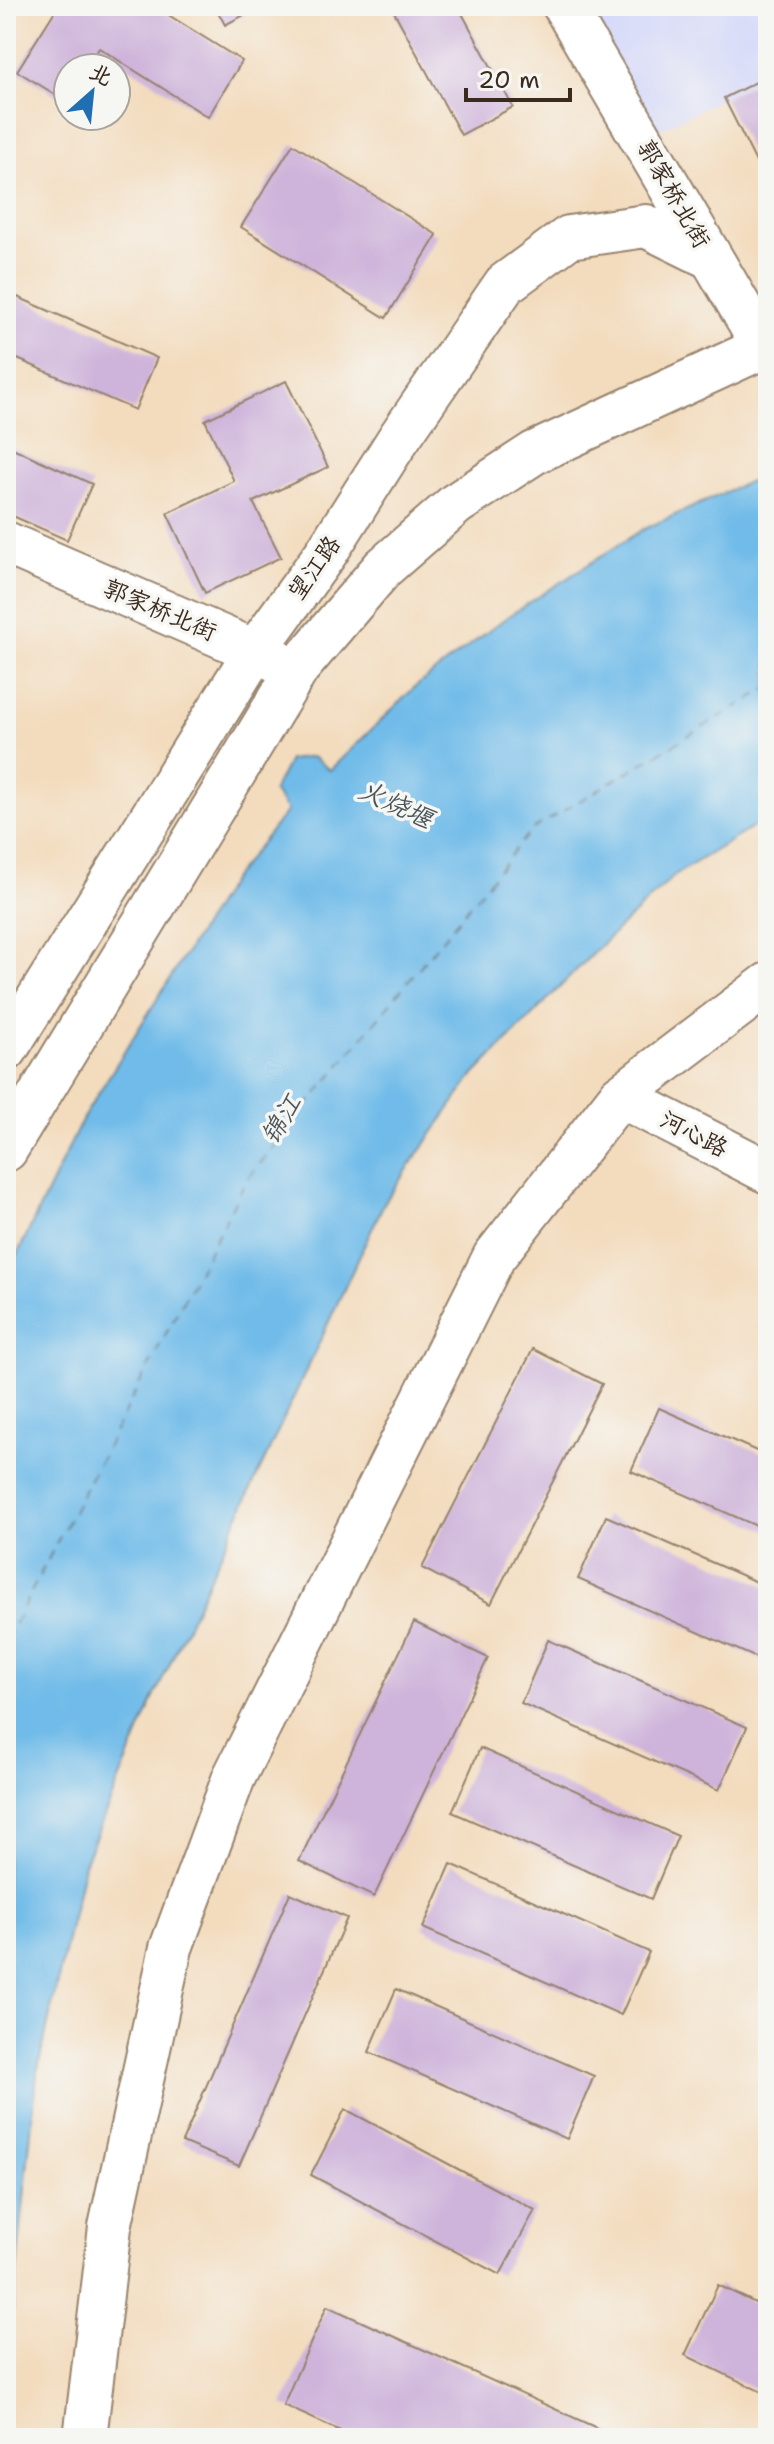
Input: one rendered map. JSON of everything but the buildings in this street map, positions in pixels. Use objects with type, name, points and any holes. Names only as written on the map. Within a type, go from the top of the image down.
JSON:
[{"type":"street","name":"郭家桥北街","points":[[564,6],[765,346]]},
{"type":"street","name":"望江路","points":[[6,1050],[255,651],[326,553],[399,438],[505,284],[569,237],[646,226],[711,258]]},
{"type":"street","name":"望江路","points":[[6,1150],[305,673],[383,568],[456,504],[534,453],[765,346]]},
{"type":"street","name":"郭家桥北街","points":[[6,543],[305,673]]},
{"type":"street","points":[[85,2438],[110,2227],[171,1948],[234,1777],[494,1257],[620,1096],[768,984]]},
{"type":"street","name":"河心路","points":[[620,1096],[768,1172]]},
{"type":"shaded area","points":[[584,6],[768,6],[768,75],[655,132]]},
{"type":"water","points":[[768,473],[768,818],[675,875],[596,950],[471,1078],[384,1203],[152,1702],[84,1864],[37,2073],[6,2373],[6,1278],[83,1118],[232,879],[287,811],[273,791],[289,760],[312,757],[330,770],[415,687],[507,617],[642,530]]},
{"type":"ferry route","points":[[6,1640],[245,1182],[531,830],[768,688]]},
{"type":"water label","name":"火烧堰","points":[[396,804]]},
{"type":"water label","name":"锦江","points":[[281,1119]]}]
